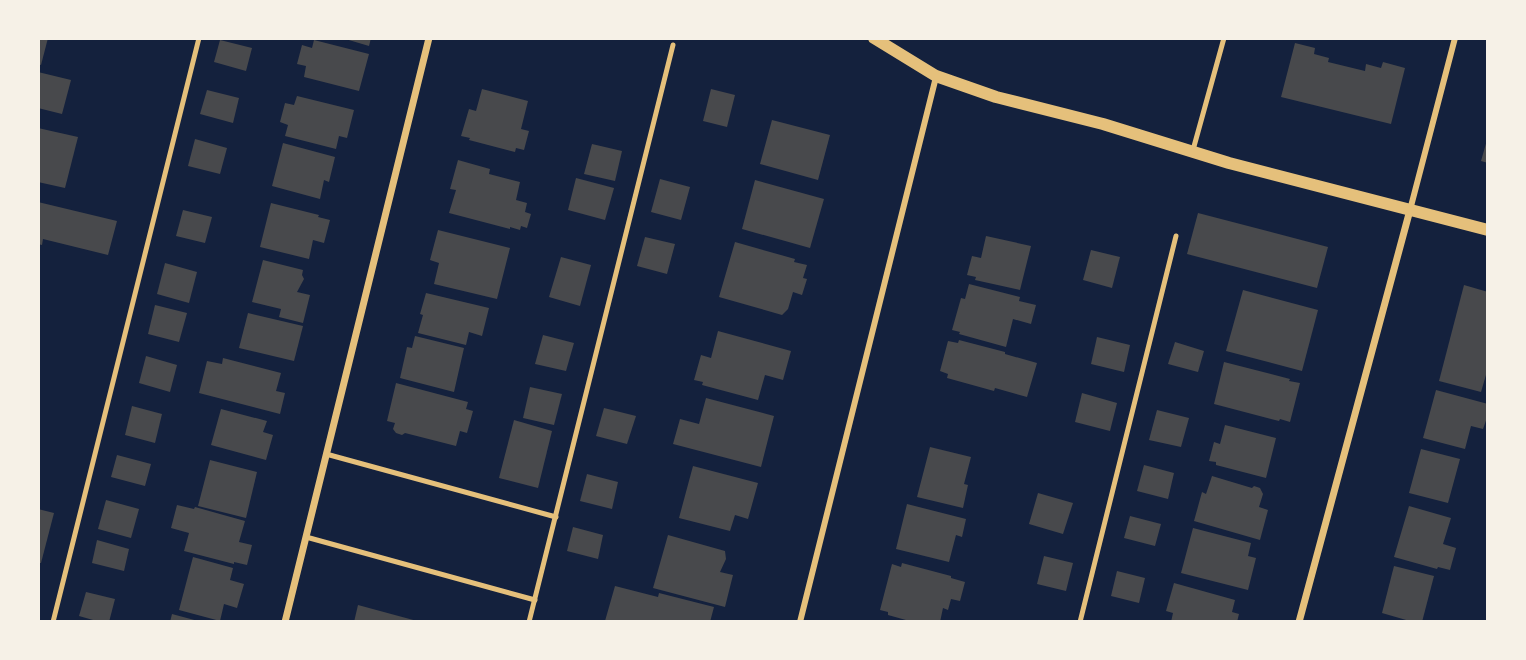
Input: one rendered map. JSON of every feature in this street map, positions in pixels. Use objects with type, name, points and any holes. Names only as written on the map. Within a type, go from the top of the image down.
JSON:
[{"type":"street","points":[[285,621],[429,38]]},
{"type":"street","points":[[874,38],[936,76],[996,97],[1103,124],[1229,163],[1488,230]]},
{"type":"street","points":[[1299,621],[1455,38]]},
{"type":"street","points":[[800,621],[936,76]]},
{"type":"lane","points":[[53,621],[199,38]]},
{"type":"lane","points":[[1192,152],[1224,38]]},
{"type":"lane","points":[[530,621],[673,45]]},
{"type":"lane","points":[[1080,621],[1176,236]]},
{"type":"lane","points":[[326,454],[556,517]]},
{"type":"lane","points":[[306,537],[535,600]]},
{"type":"building","points":[[38,38],[48,38],[41,65],[38,64]]},
{"type":"building","points":[[342,38],[371,38],[369,46]]},
{"type":"building","points":[[220,40],[252,48],[246,71],[214,62]]},
{"type":"building","points":[[314,40],[369,54],[359,91],[304,77],[306,66],[297,64],[302,45],[312,48]]},
{"type":"building","points":[[1295,43],[1315,48],[1314,54],[1329,58],[1328,62],[1365,71],[1366,64],[1381,68],[1383,62],[1405,68],[1391,124],[1281,97]]},
{"type":"building","points":[[38,72],[71,80],[62,114],[38,108]]},
{"type":"building","points":[[482,89],[528,101],[521,129],[529,131],[524,150],[516,148],[515,152],[461,136],[469,109],[476,111]]},
{"type":"building","points":[[711,89],[735,95],[727,127],[703,121]]},
{"type":"building","points":[[207,90],[239,98],[233,123],[200,114]]},
{"type":"building","points":[[297,96],[354,110],[347,138],[339,136],[336,149],[285,136],[288,125],[280,122],[285,103],[294,105]]},
{"type":"building","points":[[772,120],[830,135],[818,180],[760,164]]},
{"type":"building","points":[[38,128],[78,137],[65,188],[38,182]]},
{"type":"building","points":[[195,139],[227,148],[220,174],[188,166]]},
{"type":"building","points":[[1488,140],[1488,163],[1481,161]]},
{"type":"building","points":[[283,143],[335,157],[329,182],[324,180],[320,199],[272,186]]},
{"type":"building","points":[[592,144],[622,151],[615,181],[584,174]]},
{"type":"building","points":[[458,160],[490,169],[489,174],[520,182],[516,200],[527,203],[525,212],[531,214],[527,228],[521,226],[520,230],[510,229],[449,213],[456,190],[450,189]]},
{"type":"building","points":[[576,178],[614,188],[605,220],[568,210]]},
{"type":"building","points":[[660,179],[690,187],[681,220],[651,212]]},
{"type":"building","points":[[755,180],[824,199],[810,248],[742,229]]},
{"type":"building","points":[[38,202],[117,221],[108,255],[43,239],[42,245],[38,244]]},
{"type":"building","points":[[271,203],[330,220],[324,243],[313,240],[309,259],[260,247]]},
{"type":"building","points":[[183,210],[212,217],[205,243],[176,236]]},
{"type":"building","points":[[1198,213],[1328,247],[1317,288],[1187,254]]},
{"type":"building","points":[[438,230],[510,248],[497,299],[434,284],[439,263],[430,260]]},
{"type":"building","points":[[986,236],[1031,246],[1020,290],[975,280],[976,277],[967,275],[972,256],[981,258]]},
{"type":"building","points":[[645,237],[675,244],[667,274],[637,266]]},
{"type":"building","points":[[735,242],[807,265],[803,278],[807,279],[802,295],[793,292],[788,309],[782,315],[719,297]]},
{"type":"building","points":[[1091,250],[1120,257],[1112,288],[1083,280]]},
{"type":"building","points":[[561,257],[591,265],[580,306],[549,297]]},
{"type":"building","points":[[263,260],[303,270],[304,279],[297,292],[310,295],[303,323],[279,317],[281,309],[252,302]]},
{"type":"building","points":[[165,263],[197,272],[189,303],[157,294]]},
{"type":"building","points":[[969,284],[1020,297],[1019,301],[1036,305],[1031,324],[1013,319],[1006,347],[952,330],[961,298],[965,299]]},
{"type":"building","points":[[1464,285],[1488,292],[1488,368],[1481,392],[1439,381]]},
{"type":"building","points":[[1243,290],[1318,310],[1302,371],[1226,351]]},
{"type":"building","points":[[426,293],[489,308],[482,336],[469,332],[466,345],[418,333]]},
{"type":"building","points":[[155,305],[187,313],[179,342],[148,334]]},
{"type":"building","points":[[248,313],[303,326],[294,361],[239,348]]},
{"type":"building","points":[[718,331],[791,351],[783,380],[765,375],[758,400],[702,385],[703,382],[694,380],[701,355],[711,358]]},
{"type":"building","points":[[543,335],[574,343],[566,371],[535,364]]},
{"type":"building","points":[[415,336],[464,348],[454,392],[400,378],[407,347],[412,348]]},
{"type":"building","points":[[1097,337],[1130,345],[1124,372],[1091,364]]},
{"type":"building","points":[[959,340],[1037,363],[1027,397],[947,378],[948,374],[940,371],[948,341],[958,343]]},
{"type":"building","points":[[1175,342],[1204,351],[1198,372],[1168,364]]},
{"type":"building","points":[[146,356],[177,365],[170,392],[139,383]]},
{"type":"building","points":[[223,358],[281,373],[276,391],[285,393],[280,414],[199,393],[207,361],[222,364]]},
{"type":"building","points":[[1224,362],[1300,383],[1290,422],[1214,404]]},
{"type":"building","points":[[396,383],[468,402],[466,409],[473,411],[467,433],[460,431],[456,446],[396,433],[393,429],[395,423],[387,421]]},
{"type":"building","points":[[530,387],[562,394],[554,425],[523,418]]},
{"type":"building","points":[[1436,390],[1488,404],[1488,415],[1483,429],[1471,426],[1465,449],[1423,438]]},
{"type":"building","points":[[1082,393],[1117,403],[1110,431],[1075,422]]},
{"type":"building","points":[[706,398],[774,416],[761,467],[673,444],[680,419],[699,424]]},
{"type":"building","points":[[132,406],[162,414],[155,443],[125,435]]},
{"type":"building","points":[[604,408],[636,416],[627,444],[596,436]]},
{"type":"building","points":[[221,409],[267,421],[263,432],[273,435],[266,460],[211,445]]},
{"type":"building","points":[[1157,410],[1189,418],[1181,447],[1149,440]]},
{"type":"building","points":[[514,420],[552,431],[538,488],[499,478]]},
{"type":"building","points":[[1225,425],[1276,438],[1266,478],[1209,461],[1214,442],[1220,444]]},
{"type":"building","points":[[930,447],[971,457],[964,484],[968,485],[963,508],[917,497]]},
{"type":"building","points":[[1421,449],[1460,459],[1448,503],[1409,493]]},
{"type":"building","points":[[117,455],[151,464],[145,486],[111,477]]},
{"type":"building","points":[[210,460],[257,472],[246,518],[198,506]]},
{"type":"building","points":[[1144,465],[1174,473],[1168,499],[1137,491]]},
{"type":"building","points":[[693,466],[758,483],[748,519],[735,515],[730,531],[679,518]]},
{"type":"building","points":[[587,474],[618,482],[612,509],[580,501]]},
{"type":"building","points":[[1212,476],[1260,488],[1263,494],[1259,507],[1268,510],[1260,540],[1194,521],[1202,492],[1206,494]]},
{"type":"building","points":[[1038,493],[1073,503],[1063,534],[1029,524]]},
{"type":"building","points":[[106,500],[139,509],[131,538],[98,529]]},
{"type":"building","points":[[907,504],[966,519],[962,537],[956,535],[949,562],[896,549]]},
{"type":"building","points":[[177,505],[195,507],[245,521],[239,542],[252,545],[247,565],[184,551],[189,533],[171,528]]},
{"type":"building","points":[[1409,506],[1451,518],[1443,544],[1456,548],[1450,570],[1394,557]]},
{"type":"building","points":[[38,509],[54,513],[41,563],[38,563]]},
{"type":"building","points":[[1130,516],[1161,524],[1155,546],[1124,538]]},
{"type":"building","points":[[573,527],[603,535],[598,559],[567,551]]},
{"type":"building","points":[[1193,528],[1251,543],[1248,556],[1256,558],[1248,590],[1181,573]]},
{"type":"building","points":[[668,535],[725,551],[726,559],[720,572],[733,575],[725,607],[653,588]]},
{"type":"building","points":[[97,540],[129,549],[124,571],[92,563]]},
{"type":"building","points":[[1044,556],[1073,563],[1066,591],[1037,584]]},
{"type":"building","points":[[193,557],[233,568],[230,580],[244,584],[237,608],[224,604],[220,621],[179,610]]},
{"type":"building","points":[[902,563],[965,582],[960,601],[951,599],[948,610],[943,608],[940,622],[913,622],[880,610],[892,564],[901,567]]},
{"type":"building","points":[[1394,566],[1434,576],[1422,622],[1382,613]]},
{"type":"building","points":[[1117,571],[1145,578],[1139,603],[1111,596]]},
{"type":"building","points":[[1174,583],[1235,600],[1232,612],[1239,614],[1237,622],[1171,622],[1173,613],[1166,611]]},
{"type":"building","points":[[615,586],[658,597],[659,593],[714,607],[710,622],[605,621]]},
{"type":"building","points":[[86,592],[115,599],[109,622],[79,616]]},
{"type":"building","points":[[358,605],[417,621],[417,622],[354,622]]},
{"type":"building","points":[[172,614],[198,621],[198,622],[170,622]]}]
